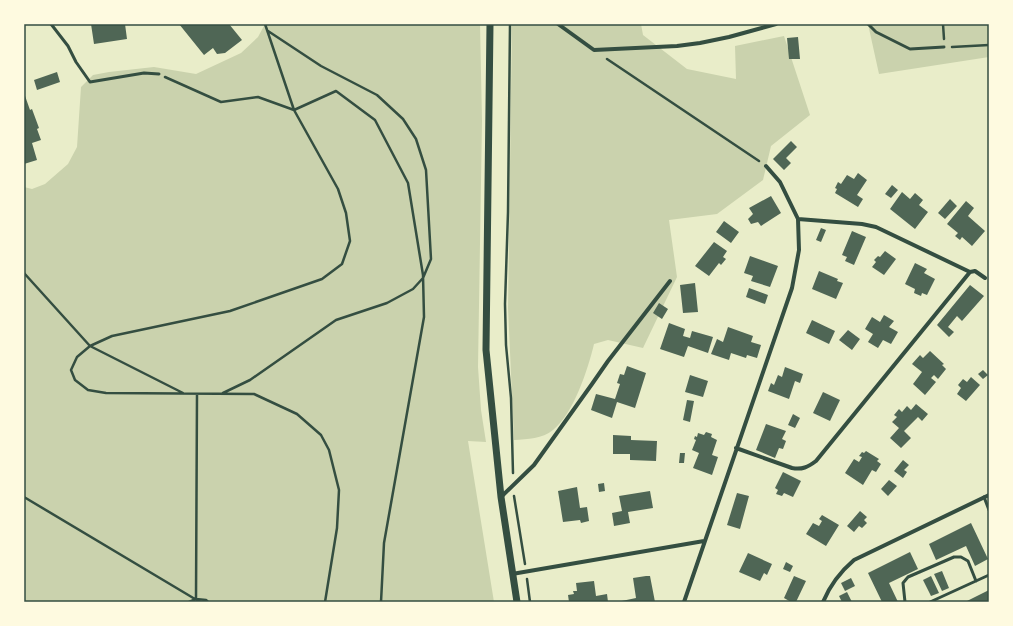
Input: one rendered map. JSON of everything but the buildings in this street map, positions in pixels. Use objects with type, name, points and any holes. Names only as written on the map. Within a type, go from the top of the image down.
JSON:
[{"type":"street","points":[[490,24],[486,350],[501,497],[517,602]]},
{"type":"street","points":[[558,24],[594,50],[677,46],[700,43],[729,37],[776,24]]},
{"type":"street","points":[[684,602],[792,288],[799,250],[798,219],[780,182],[766,166]]},
{"type":"street","points":[[798,219],[862,224],[876,227],[970,272],[975,271],[985,278]]},
{"type":"street","points":[[736,448],[792,468],[799,469],[811,466],[970,272]]},
{"type":"street","points":[[501,497],[534,465],[608,361],[670,281]]},
{"type":"street","points":[[823,602],[830,587],[839,574],[854,560],[989,495]]},
{"type":"street","points":[[512,574],[704,541]]},
{"type":"lane","points":[[51,24],[68,46],[76,62],[90,82],[144,73],[160,74]]},
{"type":"lane","points":[[868,24],[876,32],[910,49],[944,47]]},
{"type":"lane","points":[[984,497],[989,510]]},
{"type":"lane","points":[[905,602],[903,583],[908,577],[954,557],[961,557],[968,561],[976,581]]},
{"type":"lane","points":[[930,602],[989,574]]},
{"type":"path","points":[[265,24],[294,110],[338,189],[346,213],[350,241],[342,264],[322,279],[230,311],[112,336],[90,346],[77,356],[72,370],[75,380],[88,390],[106,393],[254,394],[297,414],[321,435],[329,450],[339,490],[337,528],[325,602]]},
{"type":"path","points":[[510,24],[508,212],[505,304],[506,345],[511,405],[513,462],[512,485],[530,602]]},
{"type":"path","points":[[943,24],[944,47],[989,44]]},
{"type":"path","points":[[221,394],[250,380],[336,320],[387,302],[413,289],[423,278],[431,259],[426,170],[416,139],[403,119],[377,95],[320,66],[267,31]]},
{"type":"path","points":[[594,50],[754,156],[766,166]]},
{"type":"path","points":[[160,74],[221,102],[258,97],[294,110],[336,91],[375,120],[408,183],[424,275],[424,317],[384,543],[381,602]]},
{"type":"path","points":[[24,273],[90,346],[184,394]]},
{"type":"path","points":[[196,599],[197,394]]},
{"type":"path","points":[[24,496],[200,602]]},
{"type":"path","points":[[189,602],[196,599],[206,600],[208,602]]},
{"type":"green space","points":[[265,24],[480,24],[482,121],[478,367],[481,410],[486,442],[468,441],[494,602],[24,602],[24,187],[32,189],[45,184],[68,164],[77,147],[81,87],[93,75],[154,67],[196,74],[241,53],[258,37]]},
{"type":"green space","points":[[512,24],[641,24],[643,35],[687,69],[736,79],[735,46],[784,36],[810,115],[771,146],[763,180],[717,214],[669,220],[677,277],[643,348],[608,340],[594,344],[584,378],[574,402],[561,422],[553,430],[544,435],[535,438],[514,440],[508,308]]},
{"type":"green space","points":[[868,24],[989,24],[989,57],[879,74]]}]
